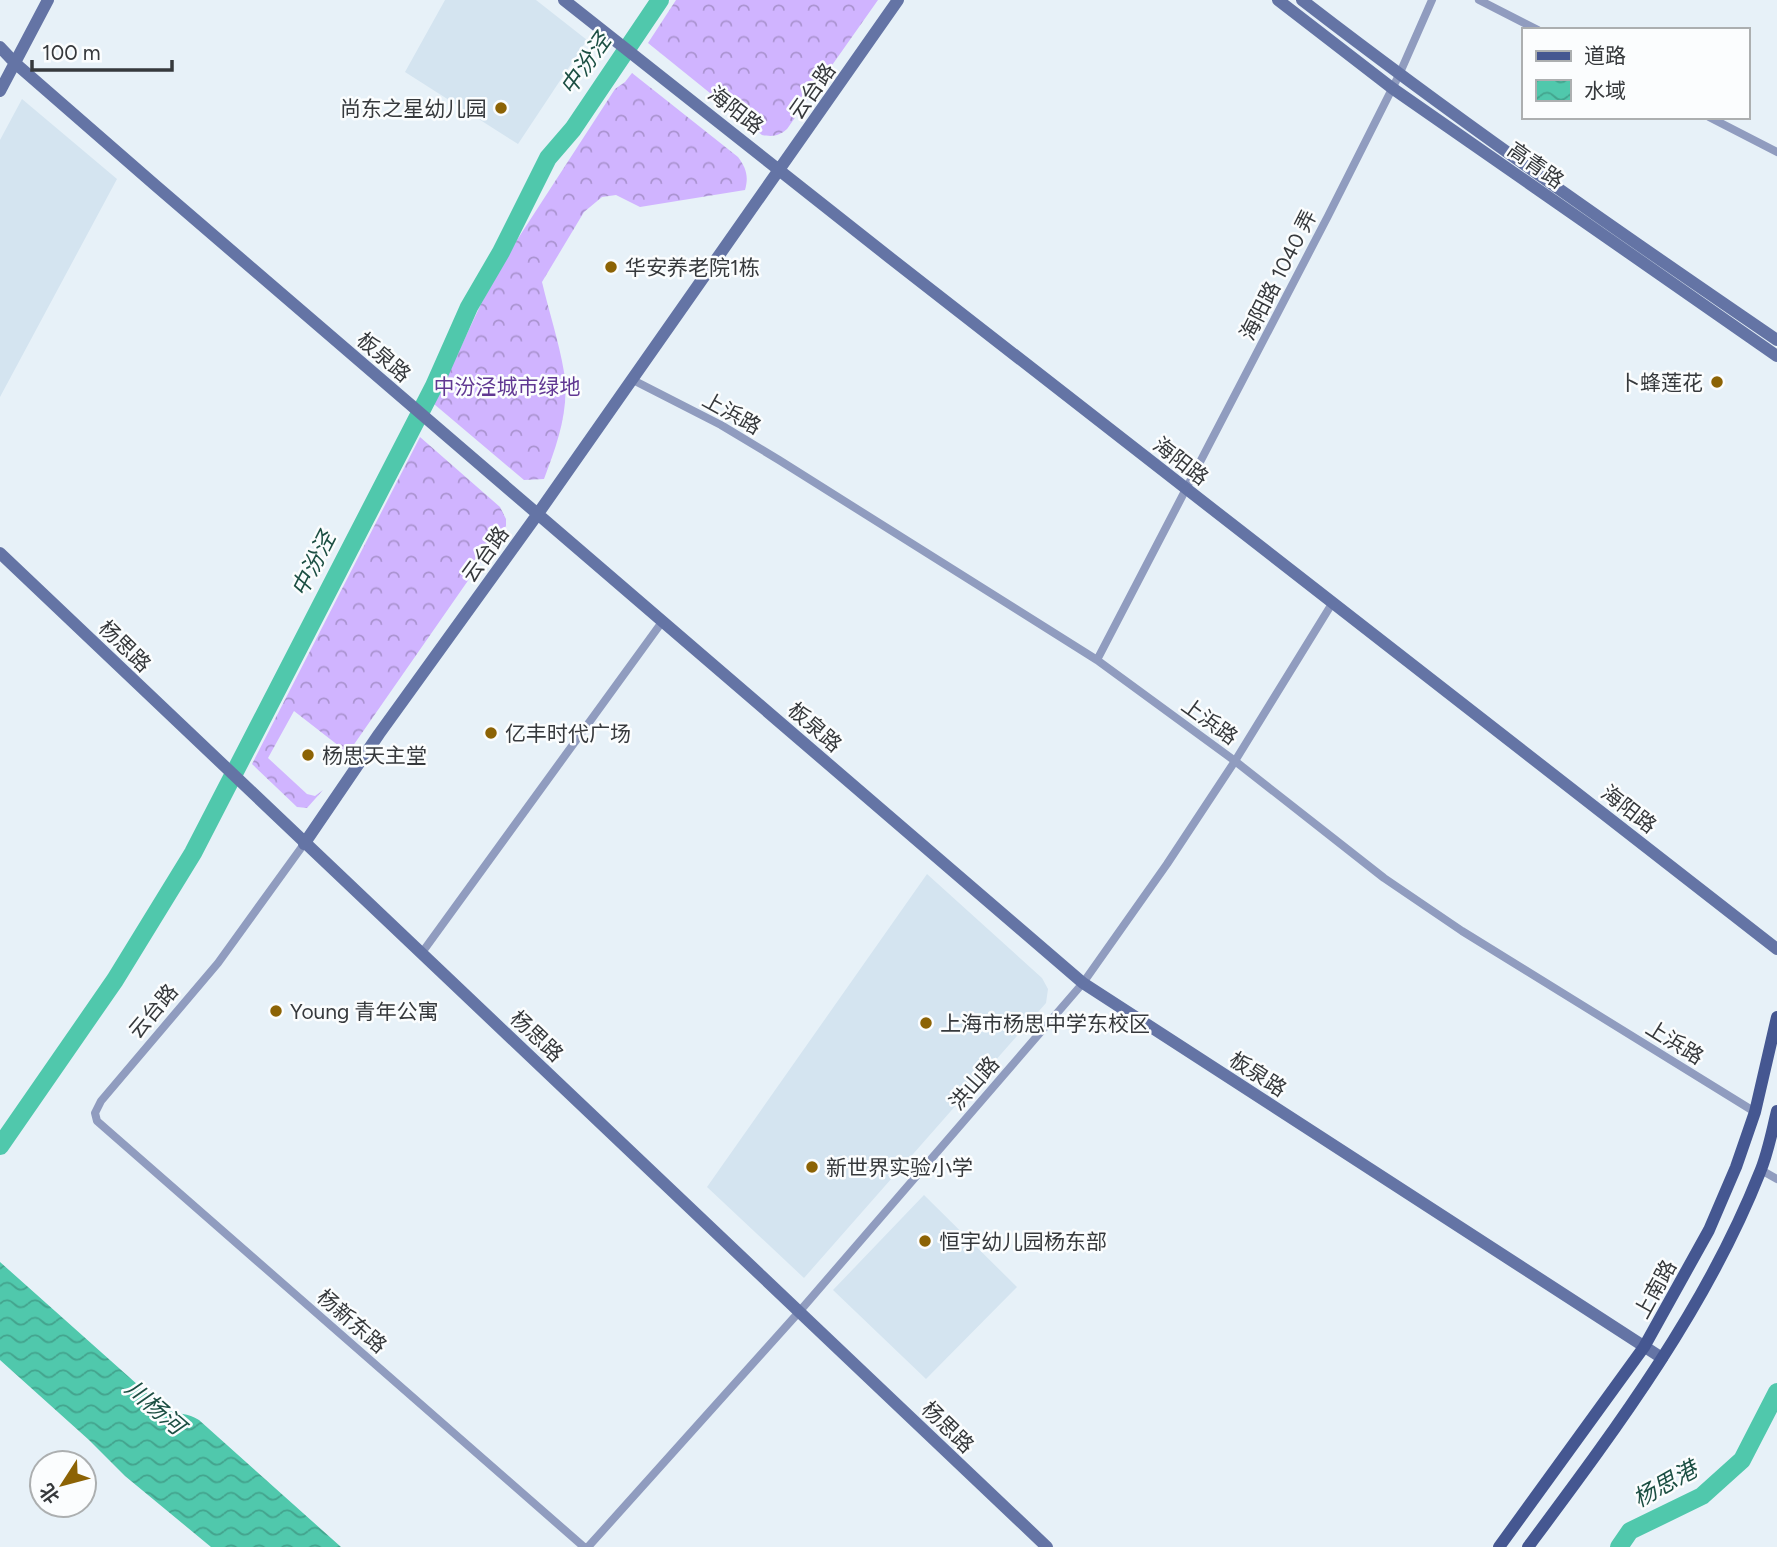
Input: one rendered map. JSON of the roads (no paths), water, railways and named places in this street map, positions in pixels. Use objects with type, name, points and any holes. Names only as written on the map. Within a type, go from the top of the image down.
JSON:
[{"type":"main road","name":"上南路","points":[[1499,1547],[1644,1347],[1709,1230],[1736,1167],[1755,1112],[1777,1017]]},
{"type":"main road","name":"上南路","points":[[1528,1547],[1662,1358],[1719,1261],[1761,1170],[1777,1111]]},
{"type":"street","points":[[0,91],[48,0]]},
{"type":"street","name":"海阳路","points":[[564,0],[900,266],[1777,950]]},
{"type":"street","name":"云台路","points":[[97,1121],[95,1113],[101,1101],[219,963],[898,0]]},
{"type":"street","name":"高青路","points":[[1278,0],[1392,89],[1777,356]]},
{"type":"street","name":"高青路","points":[[1301,0],[1399,75],[1593,214],[1777,340]]},
{"type":"street","points":[[1399,75],[1432,0]]},
{"type":"street","points":[[1479,0],[1534,28]]},
{"type":"street","name":"板泉路","points":[[0,47],[15,63],[537,515],[1083,983],[1662,1358]]},
{"type":"street","name":"海阳路 1040 弄","points":[[1097,660],[1399,75]]},
{"type":"street","points":[[1713,119],[1777,152]]},
{"type":"street","name":"上浜路","points":[[631,379],[721,425],[1097,660],[1235,761],[1355,857],[1406,893],[1755,1112]]},
{"type":"street","name":"杨思路","points":[[0,553],[1047,1547]]},
{"type":"street","name":"洪山路","points":[[586,1547],[799,1312],[1083,983],[1235,761],[1333,602]]},
{"type":"street","points":[[421,954],[662,622]]},
{"type":"street","name":"杨新东路","points":[[97,1121],[586,1547]]},
{"type":"street","points":[[1761,1170],[1777,1179]]},
{"type":"water","name":"川杨河","points":[[0,1262],[166,1410],[199,1420],[341,1547],[211,1547],[125,1476],[0,1360]]},
{"type":"waterway","name":"中汾泾","points":[[0,1146],[115,980],[193,853],[434,386],[469,307],[501,252],[548,158],[573,129],[660,0]]},
{"type":"waterway","name":"杨思港","points":[[1619,1547],[1630,1531],[1702,1496],[1742,1460],[1777,1392]]},
{"type":"place","name":"尚东之星幼儿园","points":[[501,108]]},
{"type":"place","name":"华安养老院1栋","points":[[611,267]]},
{"type":"place","name":"卜蜂莲花","points":[[1717,382]]},
{"type":"place","name":"亿丰时代广场","points":[[491,733]]},
{"type":"place","name":"杨思天主堂","points":[[308,755]]},
{"type":"place","name":"Young 青年公寓","points":[[276,1011]]},
{"type":"place","name":"上海市杨思中学东校区","points":[[926,1023]]},
{"type":"place","name":"新世界实验小学","points":[[812,1167]]},
{"type":"place","name":"恒宇幼儿园杨东部","points":[[925,1241]]},
{"type":"park label","name":"中汾泾城市绿地","points":[[507,386]]}]
